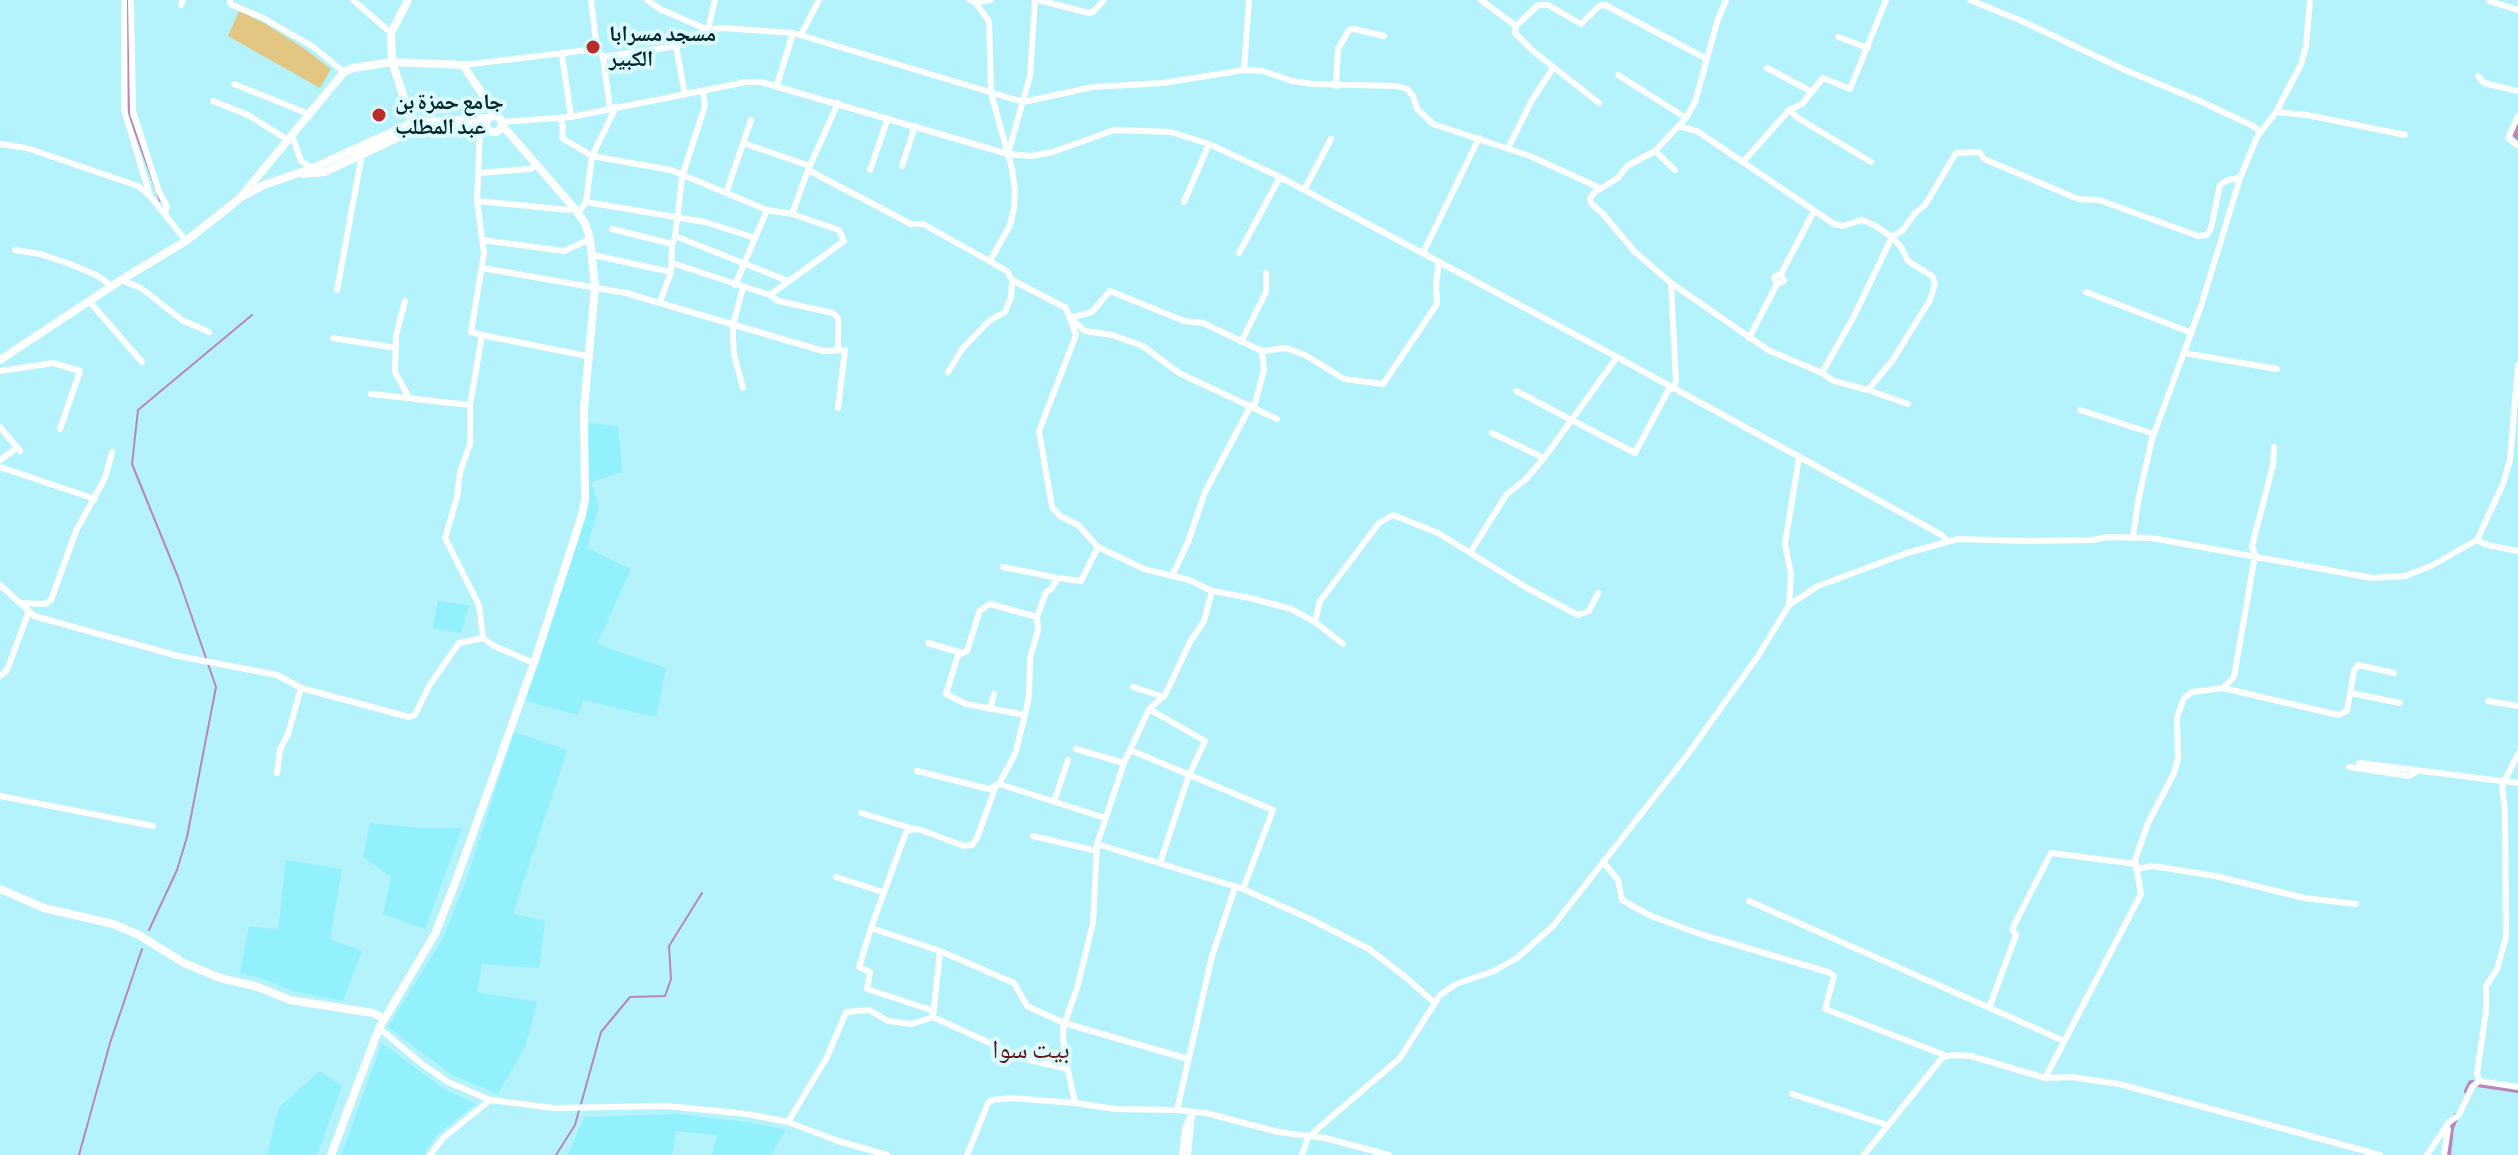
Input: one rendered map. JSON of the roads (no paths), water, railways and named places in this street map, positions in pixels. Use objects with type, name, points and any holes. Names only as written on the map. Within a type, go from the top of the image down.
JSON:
[{"type":"main road","points":[[408,0],[391,33],[392,62],[413,126]]},
{"type":"main road","points":[[239,199],[344,72],[392,62],[463,65],[498,120],[576,210],[590,239],[593,255],[595,287],[584,409],[585,499],[534,663],[435,934],[383,1018],[331,1155]]},
{"type":"main road","points":[[0,360],[186,241],[239,199],[264,185],[413,126],[498,120]]},
{"type":"main road","points":[[295,175],[325,172],[413,126],[498,132],[498,120]]},
{"type":"main road","points":[[485,130],[486,125],[498,120]]},
{"type":"main road","points":[[0,889],[44,908],[113,924],[139,935],[184,963],[220,978],[258,987],[290,1000],[373,1013],[383,1018]]},
{"type":"street","points":[[124,0],[124,110],[150,196]]},
{"type":"street","points":[[131,0],[133,111],[159,192],[167,206],[165,214]]},
{"type":"street","points":[[230,0],[230,4],[263,18],[312,46],[344,72]]},
{"type":"street","points":[[353,0],[391,33]]},
{"type":"street","points":[[477,201],[569,210],[576,210],[586,202],[592,156],[613,107],[603,57],[597,49],[591,0]]},
{"type":"street","points":[[647,0],[708,30]]},
{"type":"street","points":[[708,30],[715,0]]},
{"type":"street","points":[[801,35],[819,0]]},
{"type":"street","points":[[972,1],[991,0]]},
{"type":"street","points":[[1008,154],[1030,76],[1036,0],[1089,13],[1104,0]]},
{"type":"street","points":[[1244,70],[1249,0]]},
{"type":"street","points":[[1481,0],[1516,26]]},
{"type":"street","points":[[1726,0],[1695,102],[1686,118],[1655,151],[1627,166],[1618,178],[1600,188],[1590,198],[1591,203],[1635,252],[1671,283],[1749,338],[1834,381],[1908,404]]},
{"type":"street","points":[[1744,161],[1789,110],[1802,104],[1823,78],[1850,89],[1886,0]]},
{"type":"street","points":[[1970,0],[2202,102],[2260,132]]},
{"type":"street","points":[[2133,536],[2154,434],[2192,333],[2240,178],[2260,132],[2276,112],[2304,55],[2310,0]]},
{"type":"street","points":[[972,1],[989,21],[991,93],[1015,190],[1010,225],[990,261]]},
{"type":"street","points":[[2489,1],[2518,10]]},
{"type":"street","points":[[1599,103],[1553,68],[1515,33],[1516,26],[1538,5],[1548,5],[1581,24],[1599,6],[1605,5],[1707,59]]},
{"type":"street","points":[[603,57],[676,46],[708,30],[723,28],[793,33],[1023,102],[1093,87],[1163,83],[1244,70],[1263,71],[1292,81],[1336,86],[1397,86],[1407,89],[1417,109],[1433,124],[1508,148],[1600,188]]},
{"type":"street","points":[[1336,86],[1338,49],[1349,30],[1384,36]]},
{"type":"street","points":[[777,85],[793,33]]},
{"type":"street","points":[[1838,37],[1868,48]]},
{"type":"street","points":[[676,46],[685,95]]},
{"type":"street","points":[[463,65],[597,49]]},
{"type":"street","points":[[562,55],[571,117]]},
{"type":"street","points":[[1508,148],[1532,100],[1553,68]]},
{"type":"street","points":[[1767,68],[1812,92]]},
{"type":"street","points":[[1618,75],[1686,118]]},
{"type":"street","points":[[2478,76],[2484,83],[2518,91]]},
{"type":"street","points":[[498,120],[571,117],[746,82],[777,85],[1008,154],[1031,156],[1053,152],[1114,130],[1171,132],[1209,144],[1280,177],[1617,357],[1948,541]]},
{"type":"street","points":[[234,84],[309,114]]},
{"type":"street","points":[[660,302],[671,272],[682,177],[705,105],[703,93]]},
{"type":"street","points":[[213,101],[248,115],[290,138],[301,161],[313,168]]},
{"type":"street","points":[[792,214],[838,103]]},
{"type":"street","points":[[1789,110],[1871,162]]},
{"type":"street","points":[[2276,112],[2307,115],[2405,135]]},
{"type":"street","points":[[2518,116],[2508,138],[2518,146]]},
{"type":"street","points":[[560,117],[562,138],[592,156],[671,170],[767,210],[792,214],[839,230],[844,241],[770,295]]},
{"type":"street","points":[[870,170],[888,118]]},
{"type":"street","points":[[726,193],[751,120]]},
{"type":"street","points":[[902,166],[915,126]]},
{"type":"street","points":[[1678,126],[1697,131],[1834,224],[1843,226],[1862,220],[1892,237],[1908,261],[1932,276],[1935,283],[1930,300],[1892,361],[1868,390]]},
{"type":"street","points":[[485,130],[477,201],[484,253],[471,332],[587,356]]},
{"type":"street","points":[[1423,253],[1479,138]]},
{"type":"street","points":[[1304,190],[1331,139]]},
{"type":"street","points":[[743,143],[809,168],[911,224],[923,224],[1007,271],[1012,280],[1011,297],[1005,312],[989,321],[963,348],[948,372]]},
{"type":"street","points":[[0,144],[27,148],[138,186],[150,196],[186,241]]},
{"type":"street","points":[[1184,202],[1209,144]]},
{"type":"street","points":[[1655,151],[1675,170]]},
{"type":"street","points":[[1822,373],[1892,237],[1903,230],[1925,205],[1956,153],[1979,152],[1984,159],[2078,199],[2099,200],[2198,236],[2207,235],[2211,228],[2220,185],[2240,178]]},
{"type":"street","points":[[337,290],[362,154]]},
{"type":"street","points":[[478,173],[530,169],[538,164]]},
{"type":"street","points":[[1239,253],[1280,177]]},
{"type":"street","points":[[586,202],[678,217],[755,238]]},
{"type":"street","points":[[743,388],[734,355],[733,325],[745,263],[767,210]]},
{"type":"street","points":[[1749,338],[1777,284],[1784,281],[1781,274],[1814,211]]},
{"type":"street","points":[[612,229],[672,244]]},
{"type":"street","points":[[675,236],[788,281]]},
{"type":"street","points":[[482,240],[564,251],[590,239]]},
{"type":"street","points":[[15,250],[70,264],[112,286]]},
{"type":"street","points":[[593,255],[671,272]]},
{"type":"street","points":[[1070,318],[1092,312],[1110,291],[1184,321],[1203,323],[1262,351],[1286,348],[1305,355],[1344,379],[1383,384],[1437,304],[1439,262]]},
{"type":"street","points":[[672,263],[770,295],[778,301],[833,313],[838,318],[838,349]]},
{"type":"street","points":[[482,268],[595,287],[660,302],[823,351],[845,350],[838,408]]},
{"type":"street","points":[[1241,342],[1266,292],[1266,273]]},
{"type":"street","points":[[121,280],[141,288],[182,320],[209,332]]},
{"type":"street","points":[[1012,280],[1066,308],[1076,335],[1039,431],[1052,507],[1060,516],[1078,525],[1098,547],[1144,569],[1212,591],[1291,609],[1315,622],[1343,644]]},
{"type":"street","points":[[1516,391],[1635,453],[1676,382],[1671,283]]},
{"type":"street","points":[[2086,292],[2192,333]]},
{"type":"street","points":[[89,301],[142,362]]},
{"type":"street","points":[[405,301],[395,372],[409,398]]},
{"type":"street","points":[[1070,318],[1085,331],[1112,335],[1143,346],[1179,373],[1277,419]]},
{"type":"street","points":[[482,335],[470,405],[470,444],[460,472],[457,497],[445,538],[479,605],[483,638],[534,663]]},
{"type":"street","points":[[333,338],[396,348]]},
{"type":"street","points":[[1172,576],[1188,542],[1205,492],[1253,406],[1264,370],[1262,351]]},
{"type":"street","points":[[2184,353],[2277,369]]},
{"type":"street","points":[[1470,553],[1506,495],[1526,479],[1544,458],[1617,357]]},
{"type":"street","points":[[0,371],[53,363],[80,371],[60,429]]},
{"type":"street","points":[[1302,1155],[1308,1137],[1400,1058],[1446,990],[1494,971],[1517,958],[1553,926],[1685,758],[1754,663],[1789,605],[1804,593],[1836,578],[1948,541],[2069,541],[2133,536],[2255,555],[2372,578],[2405,576],[2431,566],[2477,540],[2503,484],[2510,460],[2518,365]]},
{"type":"street","points":[[371,394],[470,405]]},
{"type":"street","points":[[2080,410],[2154,434]]},
{"type":"street","points":[[0,427],[19,450],[0,460]]},
{"type":"street","points":[[1492,433],[1544,458]]},
{"type":"street","points":[[2223,688],[2234,677],[2255,555],[2252,546],[2273,465],[2274,447]]},
{"type":"street","points":[[20,603],[45,604],[51,600],[76,531],[105,478],[112,452]]},
{"type":"street","points":[[1789,605],[1792,583],[1785,544],[1799,457]]},
{"type":"street","points":[[0,467],[95,499]]},
{"type":"street","points":[[1315,622],[1320,601],[1379,523],[1393,515],[1438,533],[1527,588],[1578,615],[1589,611],[1598,593]]},
{"type":"street","points":[[2477,540],[2518,551]]},
{"type":"street","points":[[1003,567],[1081,581],[1098,547]]},
{"type":"street","points":[[861,813],[964,846],[972,845],[997,786],[1015,754],[1029,696],[1030,658],[1038,630],[1037,617],[1046,592],[1058,578]]},
{"type":"street","points":[[0,585],[34,616],[178,656],[277,675],[301,688],[409,717],[415,715],[429,686],[459,643],[483,638]]},
{"type":"street","points":[[1075,1103],[1064,1052],[1064,1023],[1077,988],[1093,923],[1097,847],[1124,763],[1149,709],[1164,697],[1190,642],[1204,621],[1212,591]]},
{"type":"street","points":[[1025,715],[966,704],[946,694],[958,655],[967,651],[980,610],[990,604],[1037,617]]},
{"type":"street","points":[[0,676],[7,670],[29,611]]},
{"type":"street","points":[[928,643],[962,653]]},
{"type":"street","points":[[2045,1078],[2141,894],[2136,866],[2148,823],[2178,759],[2177,717],[2184,698],[2192,692],[2223,688],[2338,715],[2347,711],[2354,671],[2358,665],[2394,673]]},
{"type":"street","points":[[1133,687],[1164,697]]},
{"type":"street","points":[[277,773],[280,750],[288,734],[301,688]]},
{"type":"street","points":[[2351,693],[2400,703]]},
{"type":"street","points":[[990,709],[994,694]]},
{"type":"street","points":[[2488,701],[2518,706]]},
{"type":"street","points":[[1149,709],[1205,741],[1189,775],[1160,863]]},
{"type":"street","points":[[1076,749],[1124,763]]},
{"type":"street","points":[[1130,750],[1273,810],[1212,956],[1177,1110]]},
{"type":"street","points":[[2479,1081],[2479,1046],[2486,1011],[2486,986],[2497,969],[2506,937],[2503,783],[2518,754]]},
{"type":"street","points":[[1054,802],[1068,760]]},
{"type":"street","points":[[2359,763],[2518,783]]},
{"type":"street","points":[[2349,767],[2409,776],[2416,772]]},
{"type":"street","points":[[917,771],[989,789],[997,786],[1105,818]]},
{"type":"street","points":[[0,796],[153,826]]},
{"type":"street","points":[[914,829],[903,837],[859,967],[870,972],[867,989],[933,1014],[1025,1059],[1068,1069]]},
{"type":"street","points":[[1033,836],[1097,847],[1239,888],[1361,945],[1435,1003]]},
{"type":"street","points":[[1989,1008],[2016,935],[2012,929],[2051,853],[2215,876],[2304,898],[2356,904]]},
{"type":"street","points":[[1603,862],[1618,880],[1622,900],[1641,911],[1743,948],[1828,972],[1834,976],[1825,1009],[1947,1056],[1971,1056],[2045,1078],[2071,1077],[2119,1084],[2380,1155]]},
{"type":"street","points":[[836,877],[883,892]]},
{"type":"street","points":[[1749,901],[2064,1041]]},
{"type":"street","points":[[871,928],[940,951],[1014,983],[1027,1006],[1064,1023],[1188,1059]]},
{"type":"street","points":[[933,1014],[940,951]]},
{"type":"street","points":[[788,1122],[827,1057],[846,1012],[869,1010],[888,1021],[912,1024],[933,1014]]},
{"type":"street","points":[[379,1028],[398,1046],[448,1082],[490,1100],[554,1108],[678,1106],[747,1114],[788,1122],[887,1155]]},
{"type":"street","points":[[1864,1155],[1942,1058],[1947,1056]]},
{"type":"street","points":[[2427,1155],[2449,1122],[2459,1115],[2472,1087],[2479,1081],[2518,1087]]},
{"type":"street","points":[[1792,1094],[1887,1125]]},
{"type":"street","points":[[967,1155],[983,1113],[992,1100],[1011,1098],[1115,1109],[1213,1114],[1278,1132],[1337,1141],[1389,1155]]},
{"type":"street","points":[[430,1155],[443,1138],[490,1100]]},
{"type":"street","points":[[1185,1155],[1185,1128],[1192,1112]]},
{"type":"street","points":[[2444,1155],[2449,1122]]},
{"type":"waterway","points":[[128,0],[129,115],[160,201]]},
{"type":"waterway","points":[[2518,124],[2514,133],[2518,137]]},
{"type":"waterway","points":[[149,930],[177,870],[187,837],[216,687],[178,577],[132,464],[138,410],[252,315]]},
{"type":"waterway","points":[[581,1104],[601,1032],[630,997],[665,996],[671,979],[669,946],[702,893]]},
{"type":"waterway","points":[[79,1155],[110,1043],[142,949]]},
{"type":"waterway","points":[[2467,1091],[2471,1083],[2518,1090]]},
{"type":"waterway","points":[[556,1155],[575,1125],[579,1110]]},
{"type":"waterway","points":[[2448,1155],[2451,1128],[2456,1116]]},
{"type":"place","name":"مسجد مسرابا الكبير","points":[[593,47]]},
{"type":"place","name":"جامع حمزة بن عبد المطلب","points":[[379,115]]},
{"type":"district","name":"بيت سوا","points":[[1031,1050]]}]
